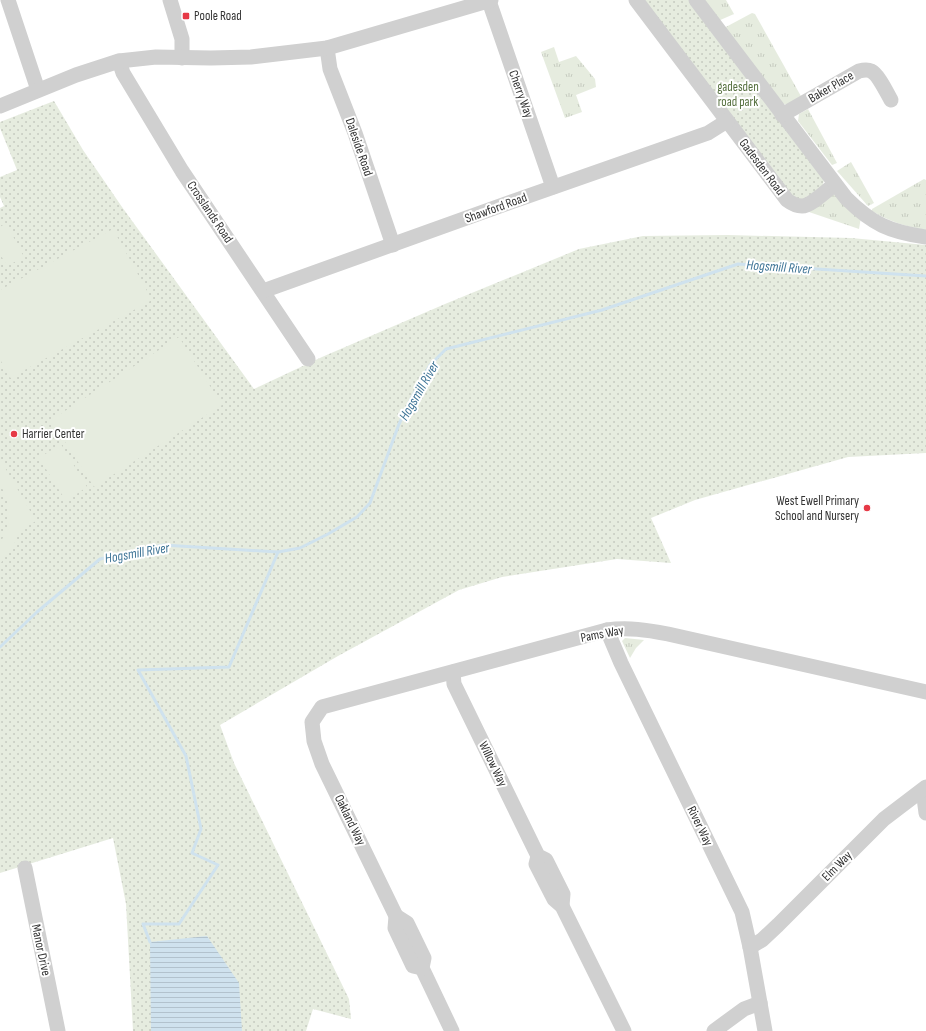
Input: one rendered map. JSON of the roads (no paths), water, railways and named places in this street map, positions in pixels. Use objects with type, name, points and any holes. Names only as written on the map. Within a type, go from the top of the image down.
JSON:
[{"type":"street","points":[[8,0],[38,90]]},
{"type":"street","points":[[170,0],[181,33],[182,58]]},
{"type":"street","points":[[0,106],[76,75],[119,61],[156,57],[251,57],[327,48],[490,0]]},
{"type":"street","name":"Cherry Way","points":[[490,0],[553,187]]},
{"type":"street","name":"Gadesden Road","points":[[636,0],[783,196],[790,203],[804,206],[816,199],[835,184]]},
{"type":"street","points":[[696,0],[846,198],[870,219],[889,229],[926,237]]},
{"type":"street","name":"Daleside Road","points":[[327,48],[330,69],[355,133],[392,245]]},
{"type":"street","name":"Crosslands Road","points":[[119,61],[123,73],[182,171],[308,359]]},
{"type":"street","name":"Baker Place","points":[[782,115],[859,71],[866,70],[872,71],[876,75],[891,100]]},
{"type":"street","name":"Shawford Road","points":[[263,292],[553,187],[708,134],[727,120]]},
{"type":"street","name":"Pams Way","points":[[312,722],[319,711],[325,706],[607,630],[626,628],[651,630],[926,692]]},
{"type":"street","name":"River Way","points":[[607,630],[621,663],[742,912],[750,947],[765,1031]]},
{"type":"street","name":"Willow Way","points":[[453,672],[454,684],[538,856],[546,860],[563,894],[562,906],[624,1031]]},
{"type":"street","name":"Oakland Way","points":[[312,722],[314,741],[322,764],[396,916],[395,928],[413,966],[422,968],[452,1031]]},
{"type":"street","points":[[924,789],[926,813]]},
{"type":"street","name":"Elm Way","points":[[750,947],[762,940],[778,925],[884,819],[903,803],[924,789]]},
{"type":"street","name":"Manor Drive","points":[[25,868],[58,1031]]},
{"type":"street","points":[[714,1031],[744,1009],[760,1003]]},
{"type":"water","points":[[207,936],[239,983],[242,1031],[151,1031],[150,942]]},
{"type":"waterway","name":"Hogsmill River","points":[[0,647],[37,612],[100,559],[163,545],[278,552],[300,548],[357,517],[370,503],[399,424],[413,395],[430,365],[446,349],[602,310],[738,264],[926,276]]},
{"type":"waterway","points":[[150,942],[143,924],[179,924],[218,865],[192,853],[201,829],[186,756],[138,670],[229,667],[278,552]]},
{"type":"place","name":"Poole Road","points":[[186,16]]},
{"type":"place","name":"Harrier Center","points":[[14,434]]},
{"type":"place","name":"West Ewell Primary School and Nursery","points":[[867,508]]},
{"type":"park label","name":"gadesden road park","points":[[738,94]]}]
